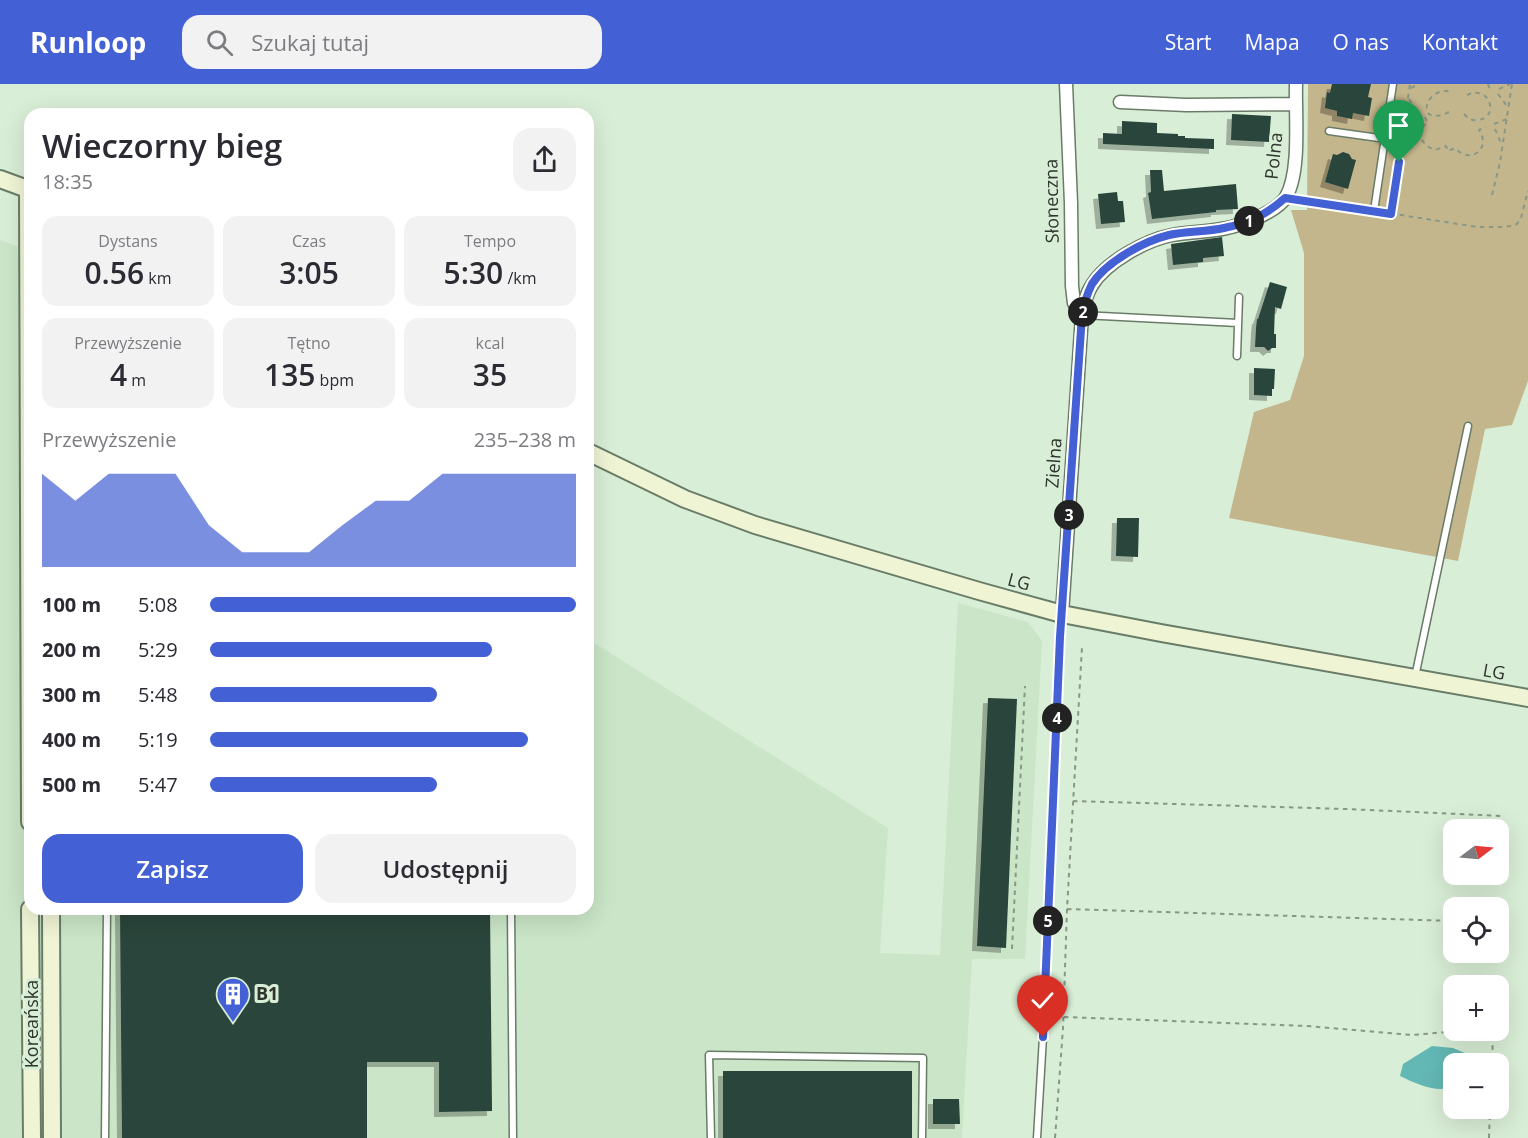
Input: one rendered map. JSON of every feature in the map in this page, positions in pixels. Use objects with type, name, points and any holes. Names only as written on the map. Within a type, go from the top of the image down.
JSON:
[{"type":"street","name":"Słoneczna","points":[[1066,84],[1072,286],[1074,303],[1082,315]]},
{"type":"street","name":"Polna","points":[[1082,315],[1092,285],[1099,276],[1108,266],[1133,250],[1170,235],[1223,229],[1249,221],[1270,211],[1285,198],[1292,179],[1295,160],[1296,84]]},
{"type":"street","points":[[1120,102],[1186,105],[1295,104]]},
{"type":"street","points":[[0,179],[24,187]]},
{"type":"street","name":"Zielna","points":[[1062,614],[1082,315]]},
{"type":"street","name":"LG","points":[[594,455],[685,499],[755,525],[1062,614],[1528,698]]},
{"type":"street","name":"Koreańska","points":[[30,915],[32,1138]]},
{"type":"street","name":"Koreańska","points":[[51,915],[52,1138]]},
{"type":"lane","points":[[1285,198],[1374,211],[1393,84]]},
{"type":"lane","points":[[1329,131],[1386,139]]},
{"type":"lane","points":[[1237,356],[1239,297]]},
{"type":"lane","points":[[1082,315],[1238,323]]},
{"type":"lane","points":[[1415,678],[1468,426]]},
{"type":"lane","points":[[1037,1138],[1062,614]]},
{"type":"lane","points":[[105,1138],[107,915]]},
{"type":"lane","points":[[511,915],[513,1138]]},
{"type":"lane","points":[[711,1138],[710,1055],[923,1058],[922,1138]]},
{"type":"path","points":[[1391,214],[1410,84]]},
{"type":"path","points":[[1410,88],[1419,84]]},
{"type":"path","points":[[1486,96],[1490,92],[1488,84]]},
{"type":"path","points":[[1492,195],[1511,84],[1499,89]]},
{"type":"path","points":[[1446,87],[1452,92]]},
{"type":"path","points":[[1464,114],[1472,120],[1483,119],[1489,113],[1490,108],[1486,96],[1477,92],[1467,95]]},
{"type":"path","points":[[1498,94],[1508,108]]},
{"type":"path","points":[[1426,96],[1426,106],[1431,111],[1439,115],[1449,112]]},
{"type":"path","points":[[1408,97],[1417,111]]},
{"type":"path","points":[[1431,111],[1425,116],[1428,123],[1422,128],[1423,142],[1436,150],[1446,146],[1448,152],[1455,148],[1462,154],[1473,155],[1481,148],[1484,141],[1479,130],[1485,126],[1483,119]]},
{"type":"path","points":[[1404,122],[1417,116]]},
{"type":"path","points":[[1494,124],[1507,118]]},
{"type":"path","points":[[1495,129],[1502,145]]},
{"type":"path","points":[[1374,211],[1477,226],[1506,227],[1517,224],[1521,218],[1528,191]]},
{"type":"path","points":[[1055,1138],[1064,1017],[1072,801],[1082,646]]},
{"type":"path","points":[[1012,949],[1025,686]]},
{"type":"path","points":[[1072,801],[1503,816]]},
{"type":"path","points":[[1067,909],[1443,921]]},
{"type":"path","points":[[1064,1017],[1307,1026],[1412,1035],[1447,1032],[1493,1034],[1492,1053]]},
{"type":"path","points":[[1489,1138],[1490,1119]]},
{"type":"shaded area","points":[[1308,84],[1528,84],[1528,381],[1512,425],[1485,429],[1458,561],[1229,518],[1254,412],[1290,400],[1304,356],[1304,253],[1291,210],[1307,210]]},
{"type":"shaded area","points":[[0,240],[24,249],[24,915],[594,915],[594,643],[888,828],[880,953],[940,955],[958,603],[1028,622],[1042,641],[1025,959],[972,959],[962,1138],[0,1138]]},
{"type":"water","points":[[1432,1046],[1453,1048],[1465,1053],[1443,1053],[1443,1089],[1419,1085],[1400,1076],[1403,1064]]},
{"type":"building","points":[[1332,84],[1371,84],[1368,97],[1372,98],[1369,116],[1353,113],[1352,119],[1337,116],[1337,111],[1325,108],[1327,92],[1330,93]]},
{"type":"building","points":[[1232,114],[1271,116],[1269,142],[1231,140]]},
{"type":"building","points":[[1122,121],[1157,123],[1157,133],[1178,134],[1185,138],[1214,139],[1214,149],[1103,144],[1103,133],[1122,134]]},
{"type":"building","points":[[1343,152],[1356,160],[1348,189],[1325,182],[1333,154]]},
{"type":"building","points":[[1150,170],[1162,170],[1164,191],[1236,184],[1238,209],[1152,219],[1148,193],[1151,192]]},
{"type":"building","points":[[1117,192],[1118,201],[1123,201],[1125,222],[1101,224],[1098,194]]},
{"type":"building","points":[[1222,237],[1224,256],[1203,258],[1203,262],[1173,265],[1171,244]]},
{"type":"building","points":[[1270,282],[1287,287],[1281,309],[1275,307],[1276,348],[1268,351],[1264,347],[1255,347],[1257,319]]},
{"type":"building","points":[[1254,368],[1275,369],[1272,396],[1254,395]]},
{"type":"building","points":[[1117,518],[1139,518],[1138,557],[1116,556]]},
{"type":"building","points":[[988,698],[1017,699],[1006,948],[977,946]]},
{"type":"building","name":"B1","points":[[120,915],[490,915],[492,1111],[439,1112],[439,1062],[367,1062],[367,1138],[122,1138]]},
{"type":"building","points":[[723,1071],[912,1071],[912,1138],[723,1138]]},
{"type":"building","points":[[933,1099],[959,1099],[960,1124],[933,1124]]},
{"type":"place","name":"B1","points":[[233,1023]]},
{"type":"route","points":[[1043,1037],[1060,637],[1082,315],[1086,299],[1092,285],[1108,266],[1133,250],[1170,235],[1223,229],[1249,221],[1270,211],[1285,198],[1391,214],[1399,162]]}]
